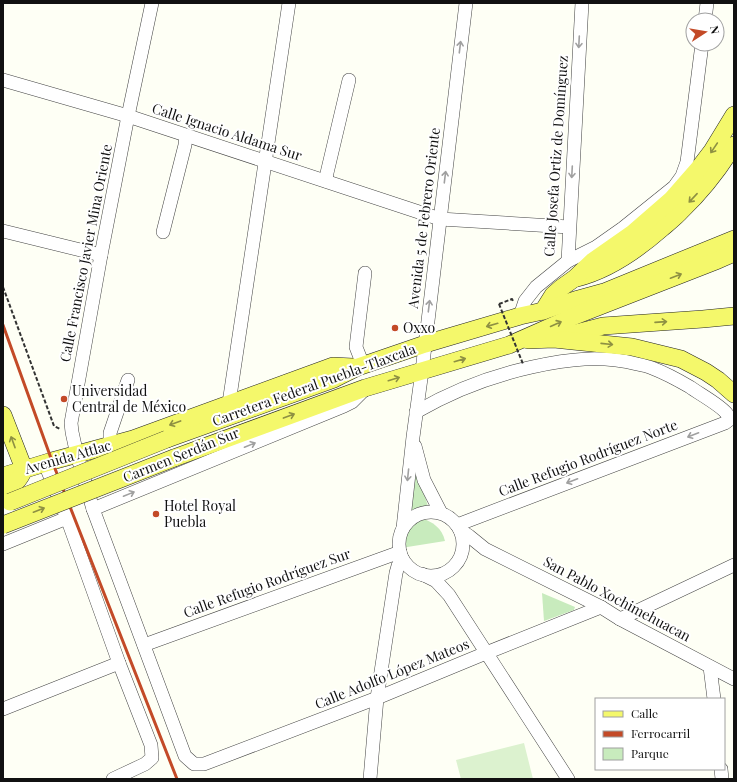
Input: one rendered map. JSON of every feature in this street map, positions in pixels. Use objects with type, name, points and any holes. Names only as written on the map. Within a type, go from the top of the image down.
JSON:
[{"type":"main road","points":[[575,278],[592,261],[633,233],[670,200],[712,151],[734,115]]},
{"type":"main road","points":[[543,311],[553,295],[568,282],[575,278],[597,272],[607,267],[646,242],[695,197],[720,167],[734,145]]},
{"type":"main road","name":"Carretera Federal Puebla-Tlaxcala","points":[[5,500],[167,439],[334,379],[360,366],[425,344],[520,316],[543,311],[604,292],[734,238]]},
{"type":"main road","name":"Carretera Federal Puebla-Tlaxcala","points":[[3,525],[17,518],[174,458],[366,388],[509,345],[577,315],[734,253]]},
{"type":"main road","points":[[554,339],[603,326],[734,316]]},
{"type":"main road","points":[[520,340],[574,340],[632,347],[681,358],[718,380],[734,394]]},
{"type":"main road","name":"Avenida Attlac","points":[[3,476],[133,439],[333,366],[360,366]]},
{"type":"main road","points":[[3,415],[24,469],[22,476],[14,485],[5,500]]},
{"type":"street","name":"Calle Francisco Javier Mina Oriente","points":[[152,3],[101,255],[71,423],[77,454],[93,508],[185,756],[194,764]]},
{"type":"street","points":[[229,403],[289,3]]},
{"type":"street","name":"Avenida 5 de Febrero Oriente","points":[[403,528],[466,3]]},
{"type":"street","name":"Calle Josefa Ortiz de Domínguez","points":[[520,316],[525,301],[536,288],[568,261],[582,3]]},
{"type":"street","points":[[568,261],[596,247],[623,228],[674,187],[682,176],[687,162],[701,52]]},
{"type":"street","name":"Calle Ignacio Aldama Sur","points":[[3,80],[128,116],[440,219],[569,227]]},
{"type":"street","points":[[326,181],[349,80]]},
{"type":"street","points":[[163,232],[186,136]]},
{"type":"street","points":[[3,230],[101,255]]},
{"type":"street","points":[[360,366],[356,347],[365,273]]},
{"type":"street","name":"Calle Refugio Rodríguez Norte","points":[[416,412],[450,394],[492,377],[555,362],[592,358],[629,362],[651,368],[684,384],[715,404],[727,414],[729,420],[725,423],[458,528]]},
{"type":"street","points":[[110,445],[110,433],[128,380]]},
{"type":"street","name":"Carmen Serdán Sur","points":[[93,508],[344,406],[352,402],[366,388]]},
{"type":"street","name":"Avenida 5 de Febrero Oriente","points":[[413,437],[424,480],[441,513]]},
{"type":"street","points":[[45,464],[67,518],[119,662],[151,745],[152,758],[145,764],[113,779]]},
{"type":"street","points":[[449,595],[448,583],[453,567],[461,554],[462,547],[462,540],[458,528],[450,518],[441,513],[428,512],[413,516],[403,528],[399,540],[401,555],[405,563],[412,569],[436,581],[449,595],[568,779]]},
{"type":"street","points":[[3,544],[67,518]]},
{"type":"street","name":"San Pablo Xochimehuacan","points":[[458,528],[485,549],[601,607],[620,619],[734,679]]},
{"type":"street","points":[[461,554],[470,549],[485,549]]},
{"type":"street","points":[[370,779],[377,698],[396,573],[401,555]]},
{"type":"street","name":"Calle Refugio Rodríguez Sur","points":[[144,644],[401,555]]},
{"type":"street","points":[[620,619],[734,565]]},
{"type":"street","points":[[422,574],[432,576],[438,575],[453,567]]},
{"type":"street","name":"Calle Adolfo López Mateos","points":[[194,764],[204,764],[377,698],[601,607]]},
{"type":"street","points":[[3,709],[119,662]]},
{"type":"street","points":[[710,666],[714,698]]},
{"type":"path","points":[[3,287],[54,426],[61,430],[72,432]]},
{"type":"path","points":[[512,299],[498,304],[523,364]]},
{"type":"green space","points":[[411,469],[417,469],[429,510],[406,512]]},
{"type":"green space","points":[[414,518],[421,518],[436,526],[442,532],[445,541],[401,548],[402,535],[407,523]]},
{"type":"green space","points":[[542,593],[575,607],[574,610],[544,621]]},
{"type":"green space","points":[[524,743],[533,779],[461,779],[456,760]]},
{"type":"railway","points":[[3,325],[52,461],[177,779]]},
{"type":"place","name":"Oxxo","points":[[395,328]]},
{"type":"place","name":"Universidad Central de México","points":[[64,399]]},
{"type":"place","name":"Hotel Royal Puebla","points":[[156,514]]}]
